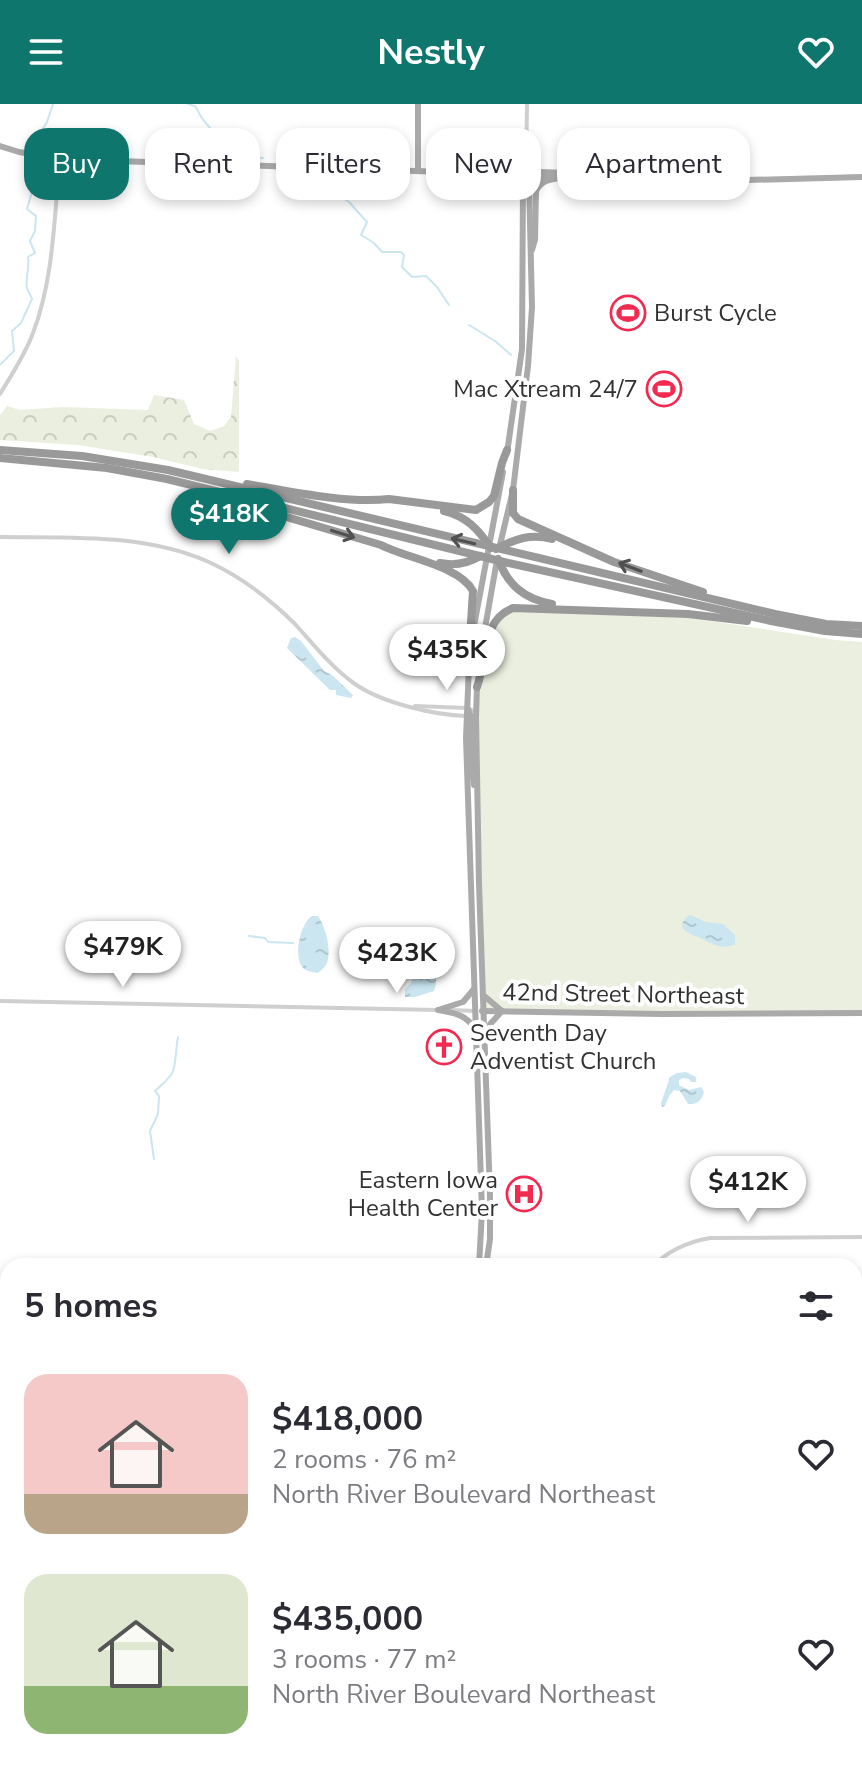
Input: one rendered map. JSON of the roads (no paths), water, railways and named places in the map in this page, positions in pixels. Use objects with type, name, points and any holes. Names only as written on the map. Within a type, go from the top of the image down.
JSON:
[{"type":"highway","points":[[0,450],[82,456],[285,491],[375,500],[452,513],[469,521],[480,532],[496,551],[505,575],[515,587],[537,601],[723,617],[822,633],[862,634]]},
{"type":"highway","points":[[375,500],[414,501],[476,510],[494,496],[507,450]]},
{"type":"highway","points":[[0,458],[86,466],[199,486],[504,562],[771,621],[862,634]]},
{"type":"highway","points":[[168,470],[757,609],[826,624],[862,626]]},
{"type":"highway","points":[[134,473],[443,564],[456,565],[524,537],[539,536],[590,552]]},
{"type":"highway","points":[[513,490],[513,513],[518,519],[641,572],[757,609]]},
{"type":"highway","points":[[381,545],[453,573],[471,586],[468,669]]},
{"type":"highway","points":[[477,687],[489,635],[493,624],[504,611],[524,607],[632,611]]},
{"type":"main road","points":[[418,104],[418,171]]},
{"type":"main road","points":[[0,146],[24,153]]},
{"type":"main road","points":[[129,161],[426,171]]},
{"type":"main road","points":[[750,180],[862,177]]},
{"type":"main road","points":[[530,257],[535,240],[536,191],[547,180],[557,179]]},
{"type":"main road","points":[[522,200],[523,212]]},
{"type":"main road","points":[[479,1258],[482,1211],[477,1036],[482,994],[478,804],[470,712],[477,687],[522,349],[523,200]]},
{"type":"main road","points":[[487,1258],[490,1207],[484,1031],[475,987],[468,669],[476,616],[513,490],[525,401],[531,330],[529,200]]},
{"type":"main road","points":[[438,1010],[463,1002],[475,987]]},
{"type":"main road","points":[[482,994],[502,1011],[484,1031]]},
{"type":"main road","points":[[438,1010],[461,1015],[474,1027],[477,1036]]},
{"type":"main road","name":"42nd Street Northeast","points":[[479,1011],[862,1013]]},
{"type":"street","points":[[527,104],[528,128]]},
{"type":"street","points":[[0,394],[25,351],[42,306],[48,283],[56,200]]},
{"type":"street","points":[[0,537],[141,543],[211,563],[271,601],[337,670],[358,687],[380,698],[428,711],[470,712]]},
{"type":"street","name":"42nd Street Northeast","points":[[0,1001],[479,1011]]},
{"type":"street","points":[[663,1258],[687,1243],[710,1238],[862,1237]]},
{"type":"water","points":[[295,637],[324,671],[353,695],[351,698],[336,695],[336,690],[330,690],[287,648],[291,638]]},
{"type":"water","points":[[690,915],[706,922],[723,924],[735,935],[735,944],[712,944],[689,933],[682,926]]},
{"type":"water","points":[[312,916],[318,916],[321,920],[328,945],[327,963],[318,973],[302,967],[298,953],[302,931]]},
{"type":"water","points":[[418,969],[433,971],[436,978],[434,991],[405,997],[405,989]]},
{"type":"water","points":[[686,1072],[696,1077],[696,1082],[683,1078],[679,1080],[679,1085],[689,1090],[701,1087],[704,1092],[700,1100],[688,1104],[680,1091],[674,1090],[662,1107],[670,1077]]},
{"type":"waterway","points":[[43,128],[53,104]]},
{"type":"waterway","points":[[188,104],[195,106],[218,138],[221,155],[263,158]]},
{"type":"waterway","points":[[0,365],[14,351],[12,331],[21,323],[32,299],[27,288],[28,257],[35,253],[30,241],[35,231],[36,216],[27,209],[30,200]]},
{"type":"waterway","points":[[346,200],[367,222],[361,235],[382,252],[401,252],[404,255],[402,267],[412,277],[426,276],[449,305]]},
{"type":"waterway","points":[[469,325],[511,355]]},
{"type":"waterway","points":[[249,936],[265,938],[268,942],[293,943]]},
{"type":"waterway","points":[[154,1159],[150,1131],[158,1114],[159,1096],[155,1091],[173,1071],[178,1037]]},
{"type":"place","name":"Burst Cycle","points":[[628,313]]},
{"type":"place","name":"Mac Xtream 24/7","points":[[664,389]]},
{"type":"place","name":"Seventh Day Adventist Church","points":[[444,1047]]},
{"type":"place","name":"Eastern Iowa Health Center","points":[[524,1194]]}]
